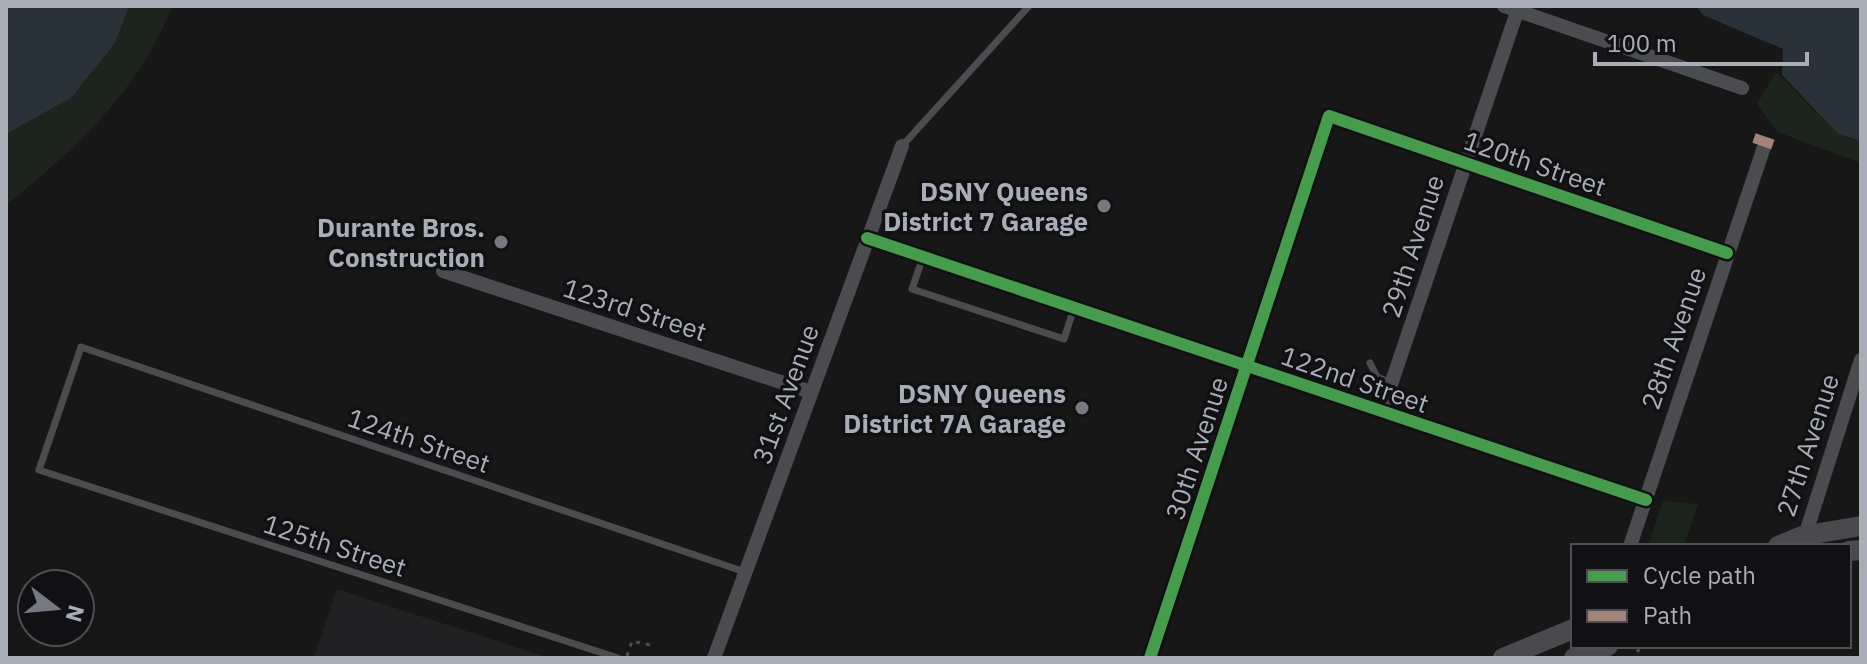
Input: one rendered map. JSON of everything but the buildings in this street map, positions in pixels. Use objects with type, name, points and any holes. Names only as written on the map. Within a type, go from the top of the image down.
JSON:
[{"type":"main road","points":[[1803,541],[1861,526]]},
{"type":"main road","points":[[1503,658],[1571,630]]},
{"type":"main road","points":[[1574,658],[1600,652]]},
{"type":"street","points":[[1513,8],[1742,88]]},
{"type":"street","name":"29th Avenue","points":[[1382,411],[1513,8]]},
{"type":"street","name":"120th Street","points":[[1329,116],[1727,253]]},
{"type":"street","name":"30th Avenue","points":[[1150,658],[1329,116]]},
{"type":"street","name":"31st Avenue","points":[[714,658],[902,146]]},
{"type":"street","name":"28th Avenue","points":[[1631,544],[1764,147]]},
{"type":"street","name":"122nd Street","points":[[867,238],[1646,500]]},
{"type":"street","name":"123rd Street","points":[[443,271],[811,392]]},
{"type":"street","name":"27th Avenue","points":[[1803,541],[1861,360]]},
{"type":"lane","points":[[902,146],[1029,6]]},
{"type":"lane","points":[[923,257],[912,289],[1064,339],[1074,308]]},
{"type":"lane","name":"124th Street","points":[[39,470],[81,347],[745,572]]},
{"type":"lane","points":[[1370,363],[1377,377],[1391,383]]},
{"type":"lane","name":"125th Street","points":[[39,470],[618,658]]},
{"type":"path","points":[[626,658],[632,641],[654,646]]},
{"type":"path","points":[[1637,652],[1640,648]]},
{"type":"shaded area","points":[[6,6],[129,6],[115,43],[71,98],[6,134]]},
{"type":"shaded area","points":[[129,6],[172,6],[159,36],[124,91],[57,163],[6,205],[6,134],[71,98],[115,43]]},
{"type":"shaded area","points":[[1696,6],[1861,6],[1861,141],[1838,134],[1782,75],[1783,49],[1703,15]]},
{"type":"shaded area","points":[[1776,72],[1838,134],[1861,141],[1861,163],[1777,132],[1757,104]]},
{"type":"shaded area","points":[[1663,501],[1698,504],[1685,544],[1649,544]]},
{"type":"shaded area","points":[[337,589],[549,658],[314,658]]},
{"type":"marked path","points":[[1754,138],[1777,146]]},
{"type":"cycle path","points":[[1150,658],[1329,116],[1727,253]]},
{"type":"cycle path","points":[[867,238],[1646,500]]},
{"type":"place","name":"DSNY Queens District 7 Garage","points":[[1104,206]]},
{"type":"place","name":"Durante Bros. Construction","points":[[501,242]]},
{"type":"place","name":"DSNY Queens District 7A Garage","points":[[1082,408]]}]
